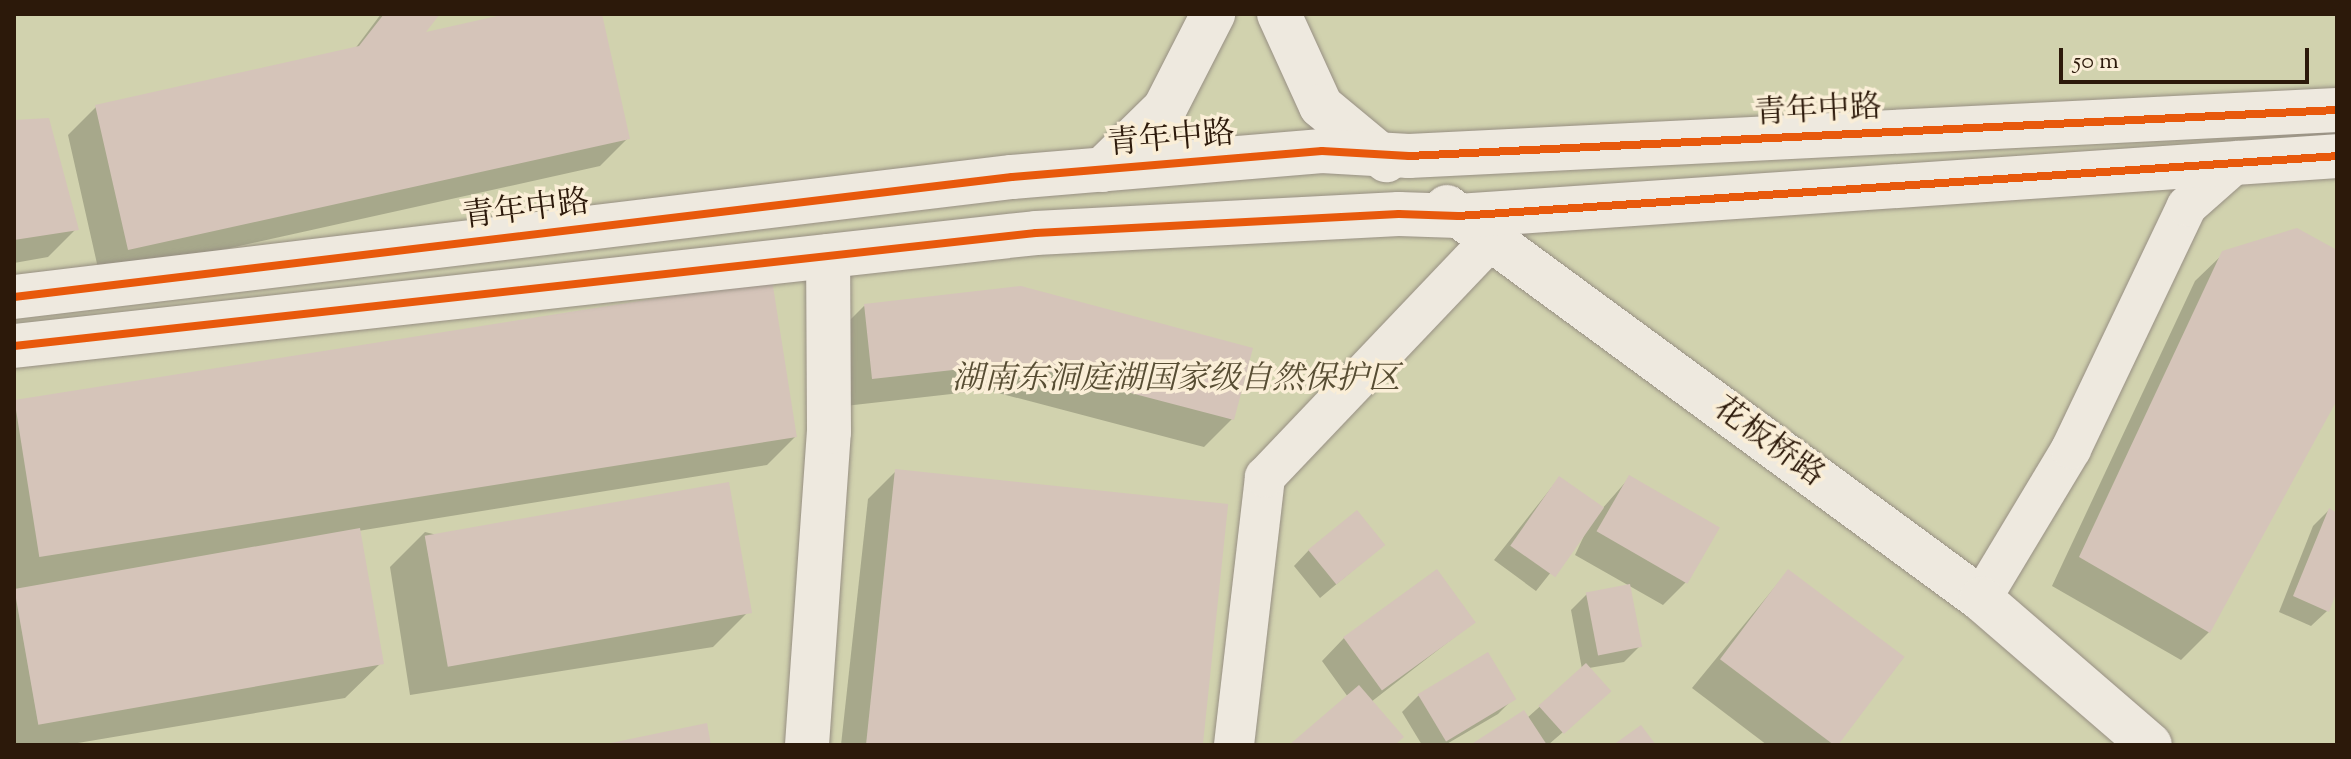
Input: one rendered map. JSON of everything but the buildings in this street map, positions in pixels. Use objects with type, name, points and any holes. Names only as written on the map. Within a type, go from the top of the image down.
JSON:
[{"type":"main road","points":[[1102,170],[1165,108],[1213,14]]},
{"type":"main road","name":"花板桥路","points":[[1279,14],[1321,106],[1377,154],[1981,599],[2150,745]]},
{"type":"main road","name":"青年中路","points":[[14,297],[1102,170],[1322,151],[1377,154],[2337,110]]},
{"type":"main road","points":[[14,346],[1036,233],[1399,214],[1474,228],[2238,161],[2337,156]]},
{"type":"main road","points":[[807,745],[829,432],[828,256]]},
{"type":"street","points":[[1981,599],[2071,449],[2187,206],[2238,161]]},
{"type":"street","points":[[1234,745],[1265,477],[1474,228]]},
{"type":"green space","name":"湖南东洞庭湖国家级自然保护区","points":[[14,14],[2337,14],[2337,745],[14,745]]},
{"type":"cycle path","points":[[14,297],[1012,177],[1322,151],[1409,156],[2337,110]]},
{"type":"cycle path","points":[[14,346],[1036,233],[1399,214],[1458,216],[2337,156]]}]
